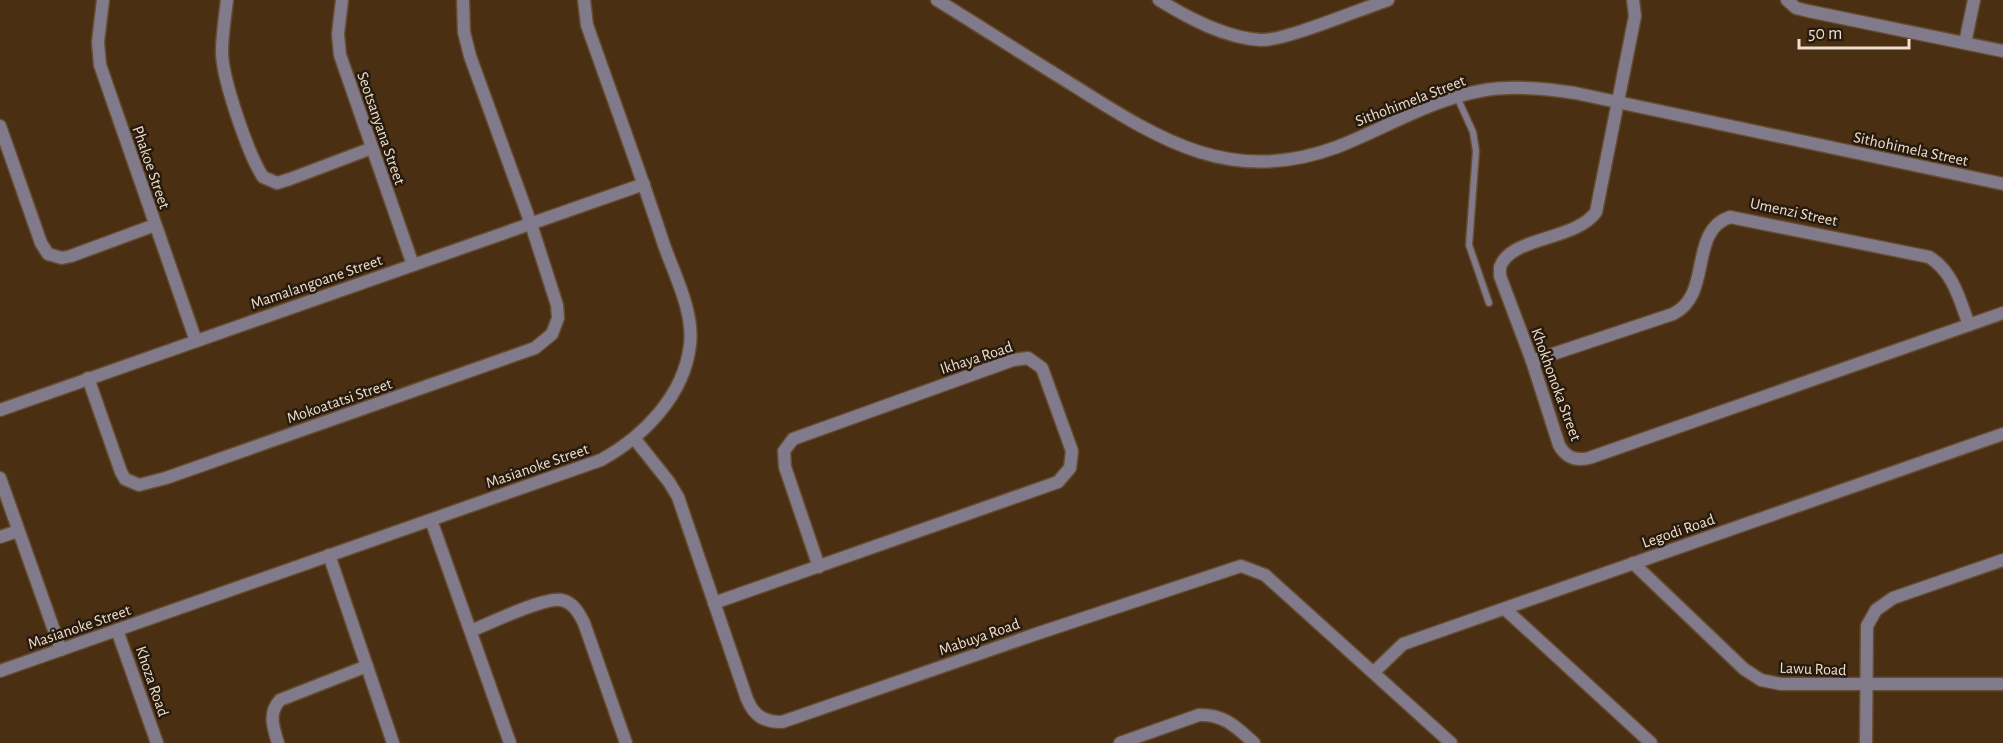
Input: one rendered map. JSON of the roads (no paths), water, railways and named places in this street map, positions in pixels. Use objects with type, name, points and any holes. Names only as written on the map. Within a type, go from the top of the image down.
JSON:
[{"type":"street","name":"Phakoe Street","points":[[103,0],[98,42],[100,65],[196,341]]},
{"type":"street","points":[[227,0],[222,52],[225,74],[252,157],[262,177],[277,183],[372,148]]},
{"type":"street","name":"Seotsanyana Street","points":[[342,0],[339,49],[413,264]]},
{"type":"street","name":"Mokoatatsi Street","points":[[88,378],[125,479],[139,485],[166,478],[542,345],[552,334],[558,318],[531,224],[468,50],[464,32],[463,0]]},
{"type":"street","name":"Masianoke Street","points":[[0,670],[601,460],[634,438],[660,411],[676,387],[686,362],[690,342],[688,316],[587,25],[584,0]]},
{"type":"street","name":"Sithohimela Street","points":[[937,0],[1162,138],[1199,153],[1223,159],[1256,163],[1318,153],[1456,97],[1489,90],[1529,88],[1575,93],[2003,184]]},
{"type":"street","points":[[1159,0],[1195,21],[1263,40],[1388,0]]},
{"type":"street","name":"Khokhonoka Street","points":[[1633,0],[1635,16],[1596,212],[1580,227],[1512,252],[1500,267],[1500,276],[1532,361],[1559,445],[1566,455],[1580,460],[2003,313]]},
{"type":"street","points":[[1787,0],[1796,8],[1808,11],[2003,51]]},
{"type":"street","points":[[1965,43],[1974,0]]},
{"type":"street","points":[[0,126],[40,243],[48,254],[62,258],[71,256],[155,225]]},
{"type":"street","name":"Mamalangoane Street","points":[[0,410],[644,184]]},
{"type":"street","name":"Umenzi Street","points":[[1532,361],[1673,314],[1683,308],[1696,287],[1710,230],[1717,222],[1730,217],[1929,257],[1942,267],[1952,282],[1969,325]]},
{"type":"street","name":"Ikhaya Road","points":[[714,603],[819,567],[1053,484],[1064,477],[1072,463],[1072,451],[1042,368],[1028,358],[1013,360],[790,441],[784,451],[785,467],[819,567]]},
{"type":"street","name":"Legodi Road","points":[[1374,672],[1403,644],[2003,434]]},
{"type":"street","name":"Mabuya Road","points":[[634,438],[678,497],[750,708],[756,715],[772,722],[782,722],[1050,629],[1241,566],[1265,574],[1451,743]]},
{"type":"street","points":[[0,478],[60,650]]},
{"type":"street","points":[[431,520],[510,743]]},
{"type":"street","points":[[0,537],[18,531]]},
{"type":"street","points":[[328,555],[393,743]]},
{"type":"street","points":[[1866,743],[1867,626],[1879,607],[1893,598],[2003,560]]},
{"type":"street","name":"Lawu Road","points":[[1633,563],[1744,669],[1761,680],[1781,684],[2003,684]]},
{"type":"street","points":[[471,631],[545,602],[560,600],[567,602],[580,615],[584,623],[626,743]]},
{"type":"street","points":[[1505,609],[1651,743]]},
{"type":"street","name":"Khoza Road","points":[[117,630],[157,743]]},
{"type":"street","points":[[278,743],[272,717],[275,705],[280,700],[367,666]]},
{"type":"street","points":[[1120,743],[1198,715],[1209,714],[1229,720],[1254,743]]},
{"type":"lane","points":[[1456,97],[1473,132],[1476,151],[1469,245],[1489,303]]}]
